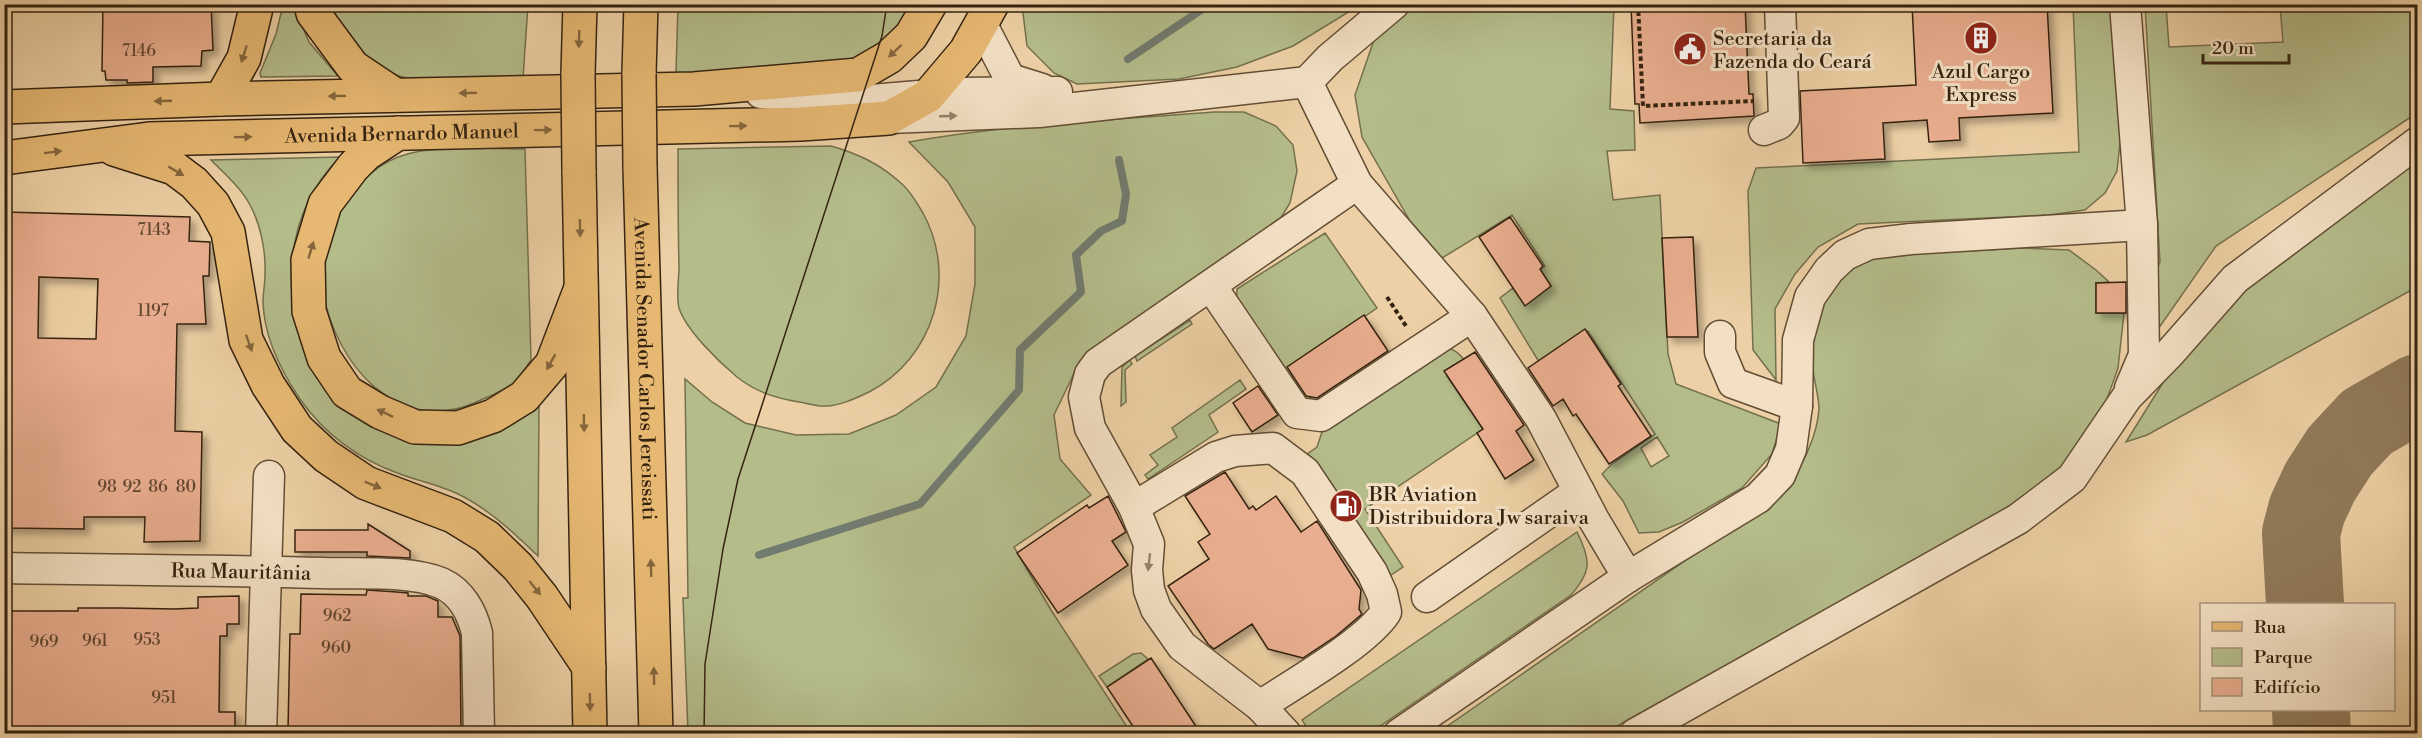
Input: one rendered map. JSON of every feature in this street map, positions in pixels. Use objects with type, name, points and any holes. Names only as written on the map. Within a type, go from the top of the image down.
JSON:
[{"type":"main road","points":[[221,99],[244,58],[257,4]]},
{"type":"main road","points":[[311,4],[313,13],[353,67],[395,95]]},
{"type":"main road","points":[[580,4],[579,170],[590,734]]},
{"type":"main road","name":"Avenida Senador Carlos Jereissati","points":[[641,4],[640,167],[656,734]]},
{"type":"main road","name":"Avenida Bernardo Manuel","points":[[4,107],[221,99],[694,88],[858,75],[889,57],[911,36],[930,4]]},
{"type":"main road","points":[[890,118],[928,96],[966,51],[986,14]]},
{"type":"main road","name":"Avenida Bernardo Manuel","points":[[4,158],[149,139],[801,124],[890,118]]},
{"type":"main road","points":[[398,134],[360,161],[325,204],[308,260],[309,311],[324,358],[347,392],[415,427],[458,429],[493,416],[524,397],[552,364],[581,288]]},
{"type":"main road","points":[[101,146],[174,168],[194,183],[213,204],[228,232],[246,340],[268,385],[297,429],[327,456],[366,483],[453,516],[486,537],[518,567],[542,597],[589,667]]},
{"type":"street","points":[[890,118],[1039,112],[1307,82],[1330,58],[1394,4]]},
{"type":"street","points":[[1764,130],[1779,124],[1784,118],[1780,4]]},
{"type":"street","points":[[1667,734],[2065,506],[2097,473],[2115,441],[2127,397],[2144,355],[2142,225],[2126,4]]},
{"type":"street","points":[[986,14],[1010,79],[1051,92]]},
{"type":"street","points":[[1307,82],[1357,184],[1472,316],[1541,419],[1628,577]]},
{"type":"street","points":[[694,88],[859,100],[955,93],[1051,92],[1162,100]]},
{"type":"street","points":[[1635,734],[2018,519],[2072,478],[2127,397],[2169,354],[2235,279],[2418,142]]},
{"type":"street","points":[[1286,734],[1260,706],[1182,646],[1156,609],[1148,580],[1149,544],[1134,507],[1090,428],[1084,397],[1090,374],[1098,363],[1357,184]]},
{"type":"street","points":[[1399,734],[1628,577],[1758,498],[1780,474],[1791,448],[1797,405],[1798,340],[1810,297],[1829,270],[1845,255],[1869,244],[1911,239],[2142,225]]},
{"type":"street","points":[[1211,286],[1297,413],[1321,416],[1472,316]]},
{"type":"street","points":[[1720,336],[1719,352],[1733,383],[1797,405]]},
{"type":"street","points":[[1134,507],[1216,457],[1235,450],[1273,448],[1305,472],[1372,572],[1382,594],[1386,612],[1379,622],[1346,648],[1260,706]]},
{"type":"street","points":[[261,734],[269,476]]},
{"type":"street","points":[[1427,597],[1580,491]]},
{"type":"street","name":"Rua Mauritânia","points":[[4,568],[411,576],[441,583],[456,592],[474,619],[477,633],[479,734]]},
{"type":"path","points":[[1638,4],[1643,106],[1761,100]]},
{"type":"green space","points":[[293,4],[309,42],[338,76],[261,77],[260,73],[276,34],[283,5]]},
{"type":"green space","points":[[1022,4],[1360,5],[1293,46],[1237,67],[1179,79],[1077,84],[1054,73],[1027,46]]},
{"type":"green space","points":[[330,5],[528,5],[523,78],[430,80],[403,77],[391,73],[369,59],[359,49],[342,27]]},
{"type":"green space","points":[[678,5],[918,5],[871,55],[811,72],[676,73]]},
{"type":"green space","points":[[1417,5],[1614,5],[1610,109],[1634,111],[1635,150],[1607,151],[1613,200],[1660,195],[1668,354],[1676,384],[1781,424],[1772,454],[1742,488],[1683,522],[1659,532],[1639,533],[1623,501],[1602,474],[1612,464],[1655,434],[1588,331],[1539,362],[1500,298],[1513,288],[1525,305],[1551,286],[1540,270],[1545,266],[1512,215],[1442,258],[1410,221],[1362,137],[1355,95],[1375,37]],"holes":[[[1657,437],[1669,456],[1651,467],[1641,448]]]},
{"type":"green space","points":[[2073,5],[2113,5],[2120,142],[2117,171],[2105,193],[2085,210],[2049,215],[1858,224],[1818,247],[1795,274],[1775,309],[1776,380],[1753,350],[1748,191],[1756,168],[2079,152]]},
{"type":"green space","points":[[2145,5],[2166,5],[2169,47],[2283,42],[2280,5],[2418,5],[2417,113],[2216,246],[2156,332],[2153,281],[2160,262]]},
{"type":"green space","points":[[1214,112],[1244,112],[1276,126],[1293,145],[1297,171],[1290,203],[1277,224],[1080,361],[1054,415],[1060,459],[1091,495],[1014,547],[1051,610],[1131,733],[688,733],[683,598],[688,598],[685,379],[712,402],[745,423],[796,435],[849,434],[896,415],[936,387],[966,336],[975,284],[975,227],[948,182],[909,142],[1023,127]]},
{"type":"green space","points":[[831,146],[851,152],[877,165],[894,177],[911,194],[923,213],[933,238],[938,263],[938,289],[934,314],[924,337],[910,359],[891,377],[869,392],[842,403],[823,406],[774,396],[744,382],[704,345],[688,326],[679,308],[678,298],[678,149]]},
{"type":"green space","points":[[444,148],[525,149],[531,360],[515,382],[474,403],[446,411],[419,410],[395,401],[374,386],[355,367],[341,344],[330,318],[323,291],[323,276],[331,231],[340,210],[360,182],[378,168],[398,157]]},
{"type":"green space","points":[[340,157],[321,180],[306,206],[297,233],[292,262],[292,291],[296,320],[304,348],[317,375],[468,441],[499,432],[517,421],[539,402],[538,556],[494,516],[464,497],[385,468],[344,444],[320,424],[310,412],[280,365],[270,340],[264,315],[265,257],[257,221],[242,193],[211,160]]},
{"type":"green space","points":[[2417,158],[2417,287],[2147,435],[2126,442],[2189,341],[2253,282]]},
{"type":"green space","points":[[1325,233],[1377,308],[1290,367],[1315,405],[1298,406],[1236,311],[1237,289]]},
{"type":"green space","points":[[2022,248],[2069,250],[2109,282],[2096,283],[2096,313],[2124,313],[2118,368],[2107,399],[2087,437],[2043,488],[1837,607],[1604,733],[1436,734],[1788,489],[1808,450],[1818,420],[1819,404],[1812,351],[1818,316],[1834,285],[1846,273],[1860,263],[1888,254]]},
{"type":"green space","points":[[1190,320],[1192,324],[1137,361],[1135,356]]},
{"type":"green space","points":[[1442,347],[1457,353],[1468,365],[1447,376],[1483,429],[1365,509],[1403,567],[1388,577],[1306,455],[1317,447],[1325,423]]},
{"type":"green space","points":[[1130,360],[1132,364],[1125,370],[1126,402],[1121,406],[1122,367]]},
{"type":"green space","points":[[1240,380],[1246,389],[1209,415],[1218,432],[1148,479],[1145,475],[1158,465],[1150,455],[1177,437],[1172,428]]},
{"type":"green space","points":[[1577,532],[1585,550],[1587,565],[1583,579],[1571,595],[1370,733],[1327,733],[1308,729],[1302,720]]},
{"type":"green space","points":[[1141,653],[1148,659],[1107,687],[1099,676],[1133,654]]},
{"type":"building","points":[[103,4],[211,4],[213,50],[202,51],[201,66],[153,67],[153,82],[127,83],[127,80],[106,80],[105,71],[102,71]]},
{"type":"building","name":"Secretaria da Fazenda do Ceará","points":[[1631,4],[1745,4],[1749,94],[1753,94],[1754,116],[1640,123],[1639,104],[1635,104]]},
{"type":"building","name":"Azul Cargo Express","points":[[1912,4],[2047,4],[2053,113],[1959,118],[1960,140],[1929,142],[1927,120],[1883,123],[1885,159],[1803,163],[1800,91],[1916,85]]},
{"type":"building","points":[[4,212],[190,217],[189,241],[210,242],[209,276],[203,276],[206,324],[177,324],[175,431],[202,432],[200,541],[144,542],[145,517],[84,517],[84,529],[4,528]],"holes":[[[39,277],[98,279],[96,339],[38,338]]]},
{"type":"building","points":[[1510,217],[1543,266],[1540,269],[1551,286],[1525,306],[1479,237]]},
{"type":"building","points":[[1693,237],[1698,337],[1667,337],[1662,238]]},
{"type":"building","points":[[2126,282],[2126,313],[2096,313],[2096,283]]},
{"type":"building","points":[[1364,315],[1388,351],[1317,398],[1306,396],[1287,367]]},
{"type":"building","points":[[1585,329],[1621,384],[1618,386],[1651,436],[1609,464],[1576,414],[1573,416],[1563,399],[1553,406],[1528,368]]},
{"type":"building","points":[[1475,352],[1524,425],[1516,431],[1534,460],[1505,479],[1477,433],[1483,429],[1444,371]]},
{"type":"building","points":[[1258,386],[1278,415],[1252,432],[1233,403]]},
{"type":"building","points":[[1225,472],[1249,509],[1253,506],[1256,510],[1276,496],[1301,532],[1317,521],[1361,590],[1359,609],[1362,614],[1336,636],[1303,658],[1268,649],[1252,624],[1214,649],[1208,644],[1168,586],[1209,559],[1198,542],[1210,534],[1185,496]]},
{"type":"building","points":[[1108,496],[1126,532],[1112,541],[1128,565],[1058,613],[1017,553],[1087,505],[1089,508]]},
{"type":"building","points":[[368,524],[410,551],[410,558],[367,556],[367,552],[295,552],[295,530],[368,530]]},
{"type":"building","points":[[367,590],[408,593],[408,596],[426,596],[438,601],[438,617],[452,617],[460,636],[461,734],[301,734],[301,730],[288,730],[290,634],[300,634],[301,594],[366,595]]},
{"type":"building","points":[[239,596],[239,624],[227,624],[227,636],[220,636],[219,712],[235,712],[235,734],[4,734],[4,611],[78,611],[78,608],[198,608],[198,597]]},
{"type":"building","points":[[1151,658],[1201,734],[1138,734],[1107,687]]},
{"type":"waterway","points":[[1128,59],[1210,4]]},
{"type":"waterway","points":[[759,555],[920,504],[1019,390],[1020,350],[1081,292],[1076,255],[1101,231],[1122,221],[1126,194],[1119,160]]},
{"type":"taxiway","points":[[2305,603],[2301,533],[2307,510],[2320,482],[2340,451],[2367,422],[2418,393]]},
{"type":"taxiway","points":[[2311,711],[2312,734]]},
{"type":"tram line","points":[[704,734],[705,664],[723,549],[738,479],[882,36],[887,4]]},
{"type":"place","name":"Azul Cargo Express","points":[[1981,38]]},
{"type":"place","name":"Secretaria da Fazenda do Ceará","points":[[1690,49]]},
{"type":"place","name":"BR Aviation Distribuidora Jw saraiva","points":[[1346,506]]}]
